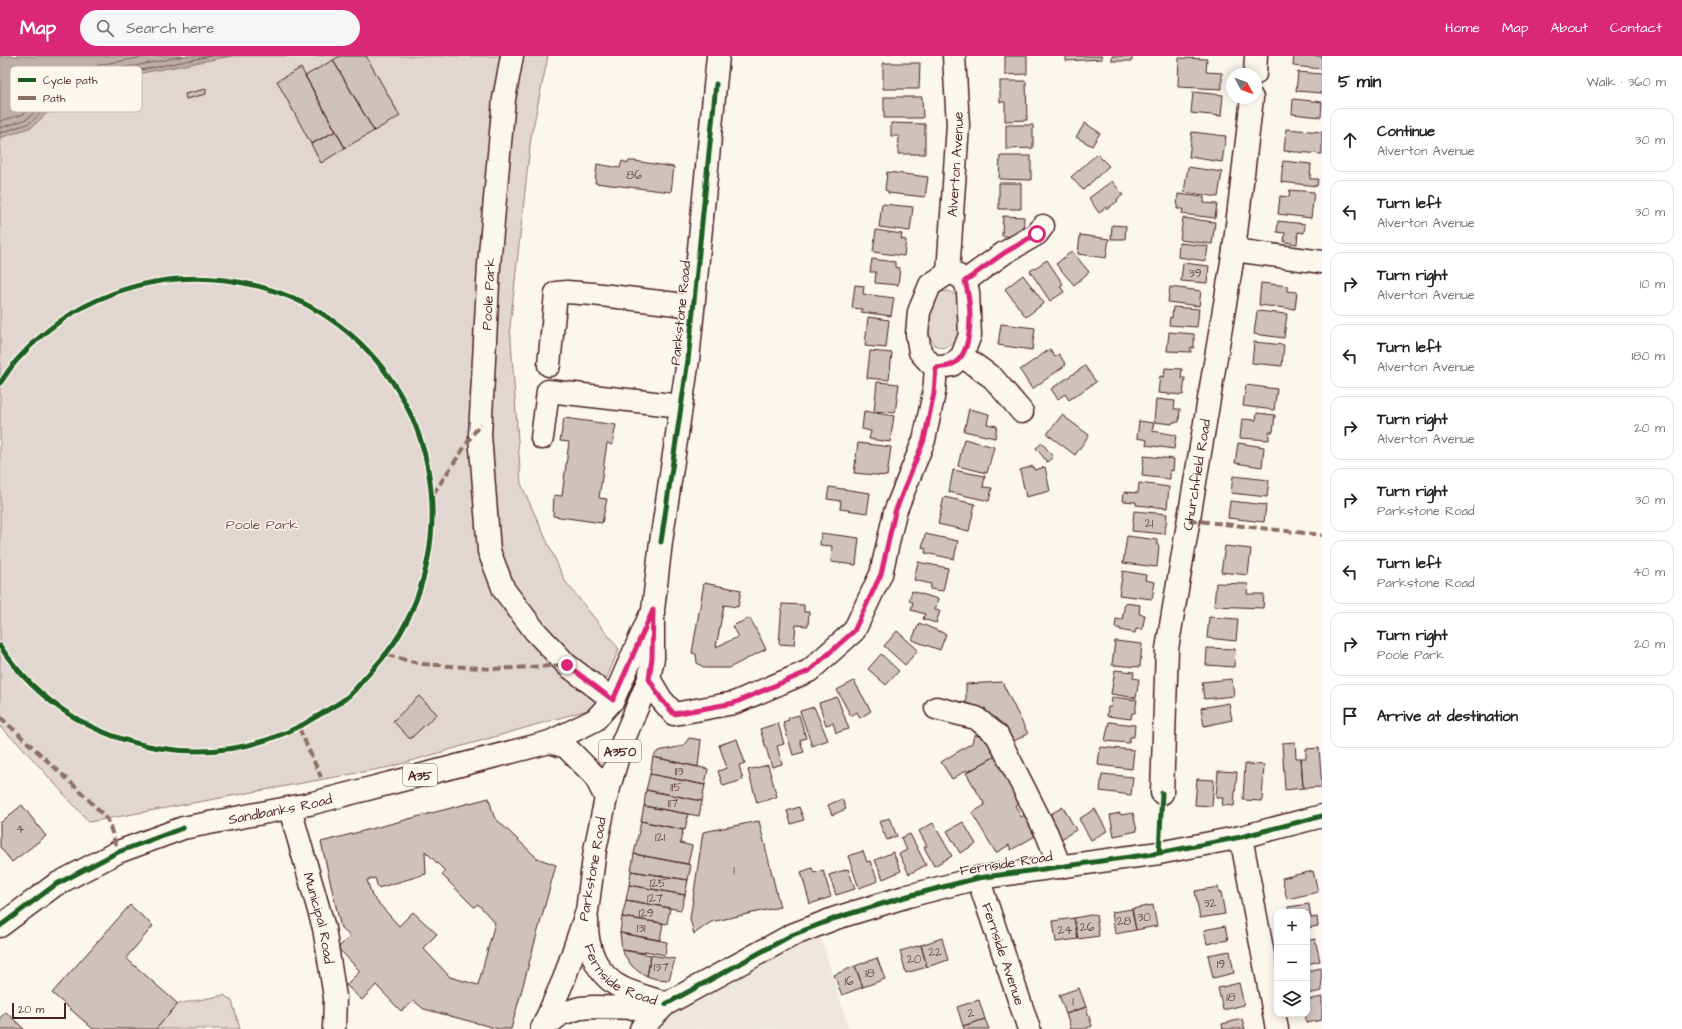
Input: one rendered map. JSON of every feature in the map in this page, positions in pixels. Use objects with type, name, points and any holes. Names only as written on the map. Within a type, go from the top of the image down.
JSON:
[{"type":"main road","name":"Poole Park","points":[[512,56],[504,99],[489,265],[480,435],[489,551],[504,590],[535,631],[567,665],[613,700]]},
{"type":"main road","name":"Parkstone Road","points":[[542,1029],[564,978],[587,911],[595,850],[606,798],[621,746],[649,679],[652,658],[653,610],[693,306],[718,56]]},
{"type":"main road","name":"Alverton Avenue","points":[[954,56],[958,125],[957,277],[968,292],[970,335],[962,356]]},
{"type":"main road","points":[[1255,68],[1256,56]]},
{"type":"main road","name":"Churchfield Road","points":[[1162,793],[1168,649],[1234,250],[1251,104]]},
{"type":"main road","points":[[1022,412],[993,378],[962,356],[952,365],[936,368],[928,362],[920,352],[917,334],[919,312],[930,285],[957,277],[1004,253],[1037,234],[1043,226]]},
{"type":"main road","points":[[1234,250],[1322,262]]},
{"type":"main road","points":[[549,366],[556,293],[567,292],[593,294],[693,306]]},
{"type":"main road","points":[[649,679],[661,699],[674,714],[734,703],[809,671],[854,631],[881,574],[895,512],[924,440],[934,393],[936,368]]},
{"type":"main road","points":[[542,438],[548,391],[681,406]]},
{"type":"main road","name":"Parkstone Road","points":[[550,742],[595,720],[613,700],[653,610]]},
{"type":"main road","points":[[936,708],[976,718],[997,735],[1047,834],[1060,867]]},
{"type":"main road","name":"Parkstone Road","points":[[550,742],[566,747],[596,776],[606,798]]},
{"type":"main road","name":"Sandbanks Road","points":[[0,926],[55,885],[118,852],[183,828],[290,809],[550,742]]},
{"type":"main road","name":"Municipal Road","points":[[290,809],[324,928],[335,997],[334,1029]]},
{"type":"main road","name":"Fernside Road","points":[[641,1029],[666,1004],[792,935],[836,918],[908,896],[978,878],[1159,853],[1241,837],[1322,816]]},
{"type":"main road","points":[[1241,837],[1277,1029]]},
{"type":"main road","name":"Fernside Avenue","points":[[978,878],[1029,1029]]},
{"type":"main road","name":"Fernside Road","points":[[587,911],[587,934],[592,955],[602,972],[621,987],[666,1004]]},
{"type":"main road","name":"Fernside Road","points":[[542,1029],[561,1014],[580,1008],[641,1008],[666,1004]]},
{"type":"shaded area","points":[[817,925],[849,1029],[641,1029]]},
{"type":"green space","name":"Poole Park","points":[[0,56],[548,56],[531,137],[510,326],[521,484],[565,581],[619,649],[594,708],[390,767],[89,822],[20,745],[0,727]]},
{"type":"green space","points":[[949,291],[956,295],[958,300],[960,328],[955,340],[950,345],[943,348],[934,345],[928,332],[930,306],[939,292]]},
{"type":"green space","points":[[224,995],[232,1001],[240,1029],[156,1029],[178,1004]]},
{"type":"water","points":[[0,56],[232,56],[142,73],[142,66],[10,66],[10,112],[48,112],[32,127],[0,138]]},
{"type":"building","points":[[340,56],[366,56],[400,116],[374,131],[333,60]]},
{"type":"building","points":[[1005,56],[1027,56],[1027,74],[1005,75]]},
{"type":"building","points":[[1066,56],[1102,56],[1102,59],[1066,61]]},
{"type":"building","points":[[1112,56],[1132,56],[1132,61],[1112,61]]},
{"type":"building","points":[[1294,56],[1322,56],[1322,69],[1293,66]]},
{"type":"building","points":[[1179,58],[1207,59],[1206,72],[1222,73],[1222,89],[1178,87]]},
{"type":"building","points":[[333,60],[374,131],[345,148],[305,76]]},
{"type":"building","points":[[883,63],[920,63],[919,89],[883,89]]},
{"type":"building","points":[[301,68],[336,131],[311,144],[277,81]]},
{"type":"building","points":[[1298,72],[1322,74],[1322,93],[1296,91]]},
{"type":"building","points":[[1000,81],[1026,81],[1027,120],[1005,121],[1005,102],[1000,102]]},
{"type":"building","points":[[206,89],[206,94],[186,99],[185,94]]},
{"type":"building","points":[[1193,92],[1223,95],[1221,116],[1191,113]]},
{"type":"building","points":[[884,97],[922,97],[923,118],[884,118]]},
{"type":"building","points":[[1293,99],[1322,102],[1321,117],[1292,114]]},
{"type":"building","points":[[891,123],[925,124],[925,154],[898,154],[899,136],[891,136]]},
{"type":"building","points":[[1085,123],[1100,133],[1092,146],[1076,137]]},
{"type":"building","points":[[1006,125],[1033,125],[1033,148],[1006,149]]},
{"type":"building","points":[[1286,129],[1322,132],[1322,154],[1284,151]]},
{"type":"building","points":[[336,131],[345,148],[321,163],[311,144]]},
{"type":"building","points":[[1192,132],[1226,136],[1222,162],[1189,157]]},
{"type":"building","points":[[1097,154],[1109,166],[1083,190],[1071,177]]},
{"type":"building","points":[[1000,156],[1031,156],[1031,180],[999,179]]},
{"type":"building","points":[[622,161],[628,163],[629,161],[634,161],[674,167],[671,192],[595,183],[597,164],[620,168]]},
{"type":"building","points":[[1283,161],[1311,164],[1310,179],[1318,179],[1317,186],[1281,182]]},
{"type":"building","points":[[1188,167],[1222,172],[1218,197],[1184,192]]},
{"type":"building","points":[[887,172],[928,177],[925,197],[888,193],[888,191],[885,190]]},
{"type":"building","points":[[1112,181],[1123,195],[1117,199],[1118,201],[1107,209],[1106,207],[1099,213],[1089,198]]},
{"type":"building","points":[[999,183],[1021,183],[1021,209],[999,209]]},
{"type":"building","points":[[1290,190],[1314,192],[1311,218],[1278,214],[1280,196],[1289,197]]},
{"type":"building","points":[[1178,194],[1204,197],[1204,203],[1217,204],[1215,218],[1182,214],[1183,209],[1177,209]]},
{"type":"building","points":[[882,204],[913,207],[910,231],[879,227]]},
{"type":"building","points":[[1003,216],[1024,217],[1023,237],[1002,236]]},
{"type":"building","points":[[1183,218],[1215,222],[1212,244],[1180,240]]},
{"type":"building","points":[[1278,221],[1305,224],[1304,233],[1298,232],[1297,244],[1284,242],[1285,233],[1277,232]]},
{"type":"building","points":[[1112,225],[1126,226],[1125,239],[1111,239]]},
{"type":"building","points":[[876,230],[902,234],[901,239],[906,240],[904,256],[873,252]]},
{"type":"building","points":[[1080,235],[1109,239],[1106,258],[1078,254]]},
{"type":"building","points":[[1179,243],[1208,246],[1206,261],[1178,257]]},
{"type":"building","points":[[1072,251],[1089,272],[1074,285],[1056,264]]},
{"type":"building","points":[[872,259],[895,262],[895,267],[900,268],[898,285],[875,283],[876,272],[870,272]]},
{"type":"building","points":[[1047,260],[1063,284],[1060,286],[1064,292],[1050,301],[1030,271]]},
{"type":"building","points":[[1183,263],[1209,266],[1207,283],[1181,281]]},
{"type":"building","points":[[1023,275],[1044,303],[1026,317],[1005,289]]},
{"type":"building","points":[[1261,283],[1288,286],[1287,291],[1297,292],[1295,309],[1259,305]]},
{"type":"building","points":[[855,285],[864,286],[863,294],[894,298],[891,316],[861,312],[862,309],[852,308]]},
{"type":"building","points":[[1170,287],[1201,291],[1199,306],[1168,302]]},
{"type":"building","points":[[1173,307],[1199,309],[1197,327],[1169,325],[1170,317],[1172,318]]},
{"type":"building","points":[[1257,311],[1287,314],[1284,338],[1254,334]]},
{"type":"building","points":[[868,317],[889,320],[886,348],[865,346]]},
{"type":"building","points":[[1001,324],[1035,328],[1032,350],[998,345]]},
{"type":"building","points":[[1169,332],[1194,334],[1194,348],[1191,347],[1191,352],[1167,351]]},
{"type":"building","points":[[1254,342],[1284,345],[1282,366],[1252,363]]},
{"type":"building","points":[[1050,349],[1055,357],[1059,354],[1066,365],[1032,389],[1020,370]]},
{"type":"building","points":[[870,351],[892,353],[889,380],[867,378]]},
{"type":"building","points":[[1085,366],[1096,382],[1069,400],[1065,394],[1058,399],[1051,389]]},
{"type":"building","points":[[1165,368],[1182,369],[1181,378],[1185,378],[1183,395],[1158,393],[1160,376],[1164,377]]},
{"type":"building","points":[[877,382],[899,384],[895,413],[874,411]]},
{"type":"building","points":[[1246,385],[1277,389],[1274,410],[1243,406]]},
{"type":"building","points":[[1156,399],[1175,401],[1174,409],[1180,409],[1179,422],[1173,422],[1172,424],[1154,422]]},
{"type":"building","points":[[969,409],[989,414],[987,424],[997,426],[995,438],[964,431]]},
{"type":"building","points":[[864,411],[894,416],[890,442],[869,439],[871,431],[862,429]]},
{"type":"building","points":[[1257,413],[1275,415],[1273,432],[1269,432],[1269,440],[1240,438],[1242,419],[1256,420]]},
{"type":"building","points":[[1062,415],[1089,435],[1075,455],[1047,434]]},
{"type":"building","points":[[564,418],[616,425],[612,445],[607,443],[599,498],[607,499],[602,523],[553,516],[554,495],[562,496],[569,442],[560,441]]},
{"type":"building","points":[[1139,421],[1154,423],[1152,431],[1176,435],[1174,449],[1146,445],[1147,440],[1137,438]]},
{"type":"building","points":[[964,439],[994,447],[987,473],[958,466]]},
{"type":"building","points":[[858,443],[891,447],[887,476],[854,473]]},
{"type":"building","points":[[1042,443],[1053,457],[1047,462],[1036,448]]},
{"type":"building","points":[[1238,443],[1264,447],[1262,467],[1235,463]]},
{"type":"building","points":[[1144,456],[1174,459],[1173,471],[1170,470],[1170,479],[1142,476]]},
{"type":"building","points":[[1033,466],[1034,470],[1045,467],[1050,491],[1026,497],[1020,470]]},
{"type":"building","points":[[953,470],[985,476],[983,487],[992,488],[989,501],[949,492]]},
{"type":"building","points":[[1233,476],[1269,480],[1267,497],[1231,493]]},
{"type":"building","points":[[1139,483],[1169,487],[1167,508],[1136,505],[1136,502],[1123,501],[1124,492],[1138,493]]},
{"type":"building","points":[[829,487],[870,493],[867,513],[840,509],[841,501],[827,499]]},
{"type":"building","points":[[944,497],[975,504],[969,531],[938,524]]},
{"type":"building","points":[[1230,501],[1266,505],[1264,522],[1228,518]]},
{"type":"building","points":[[1134,511],[1167,514],[1165,534],[1132,531]]},
{"type":"building","points":[[821,533],[859,538],[856,565],[831,562],[832,546],[820,545]]},
{"type":"building","points":[[925,534],[958,541],[954,559],[925,553],[926,549],[922,548]]},
{"type":"building","points":[[1127,536],[1157,540],[1157,545],[1159,546],[1157,567],[1123,563]]},
{"type":"building","points":[[1225,546],[1251,549],[1248,575],[1221,572]]},
{"type":"building","points":[[918,562],[948,568],[943,591],[930,589],[931,584],[914,580]]},
{"type":"building","points":[[1123,571],[1146,575],[1145,580],[1155,582],[1152,599],[1119,595]]},
{"type":"building","points":[[704,583],[741,590],[738,607],[724,605],[716,647],[738,637],[732,626],[750,618],[766,649],[729,668],[705,668],[697,663],[696,654],[692,653]]},
{"type":"building","points":[[1216,583],[1248,584],[1247,594],[1264,594],[1263,608],[1214,606]]},
{"type":"building","points":[[912,591],[938,599],[935,610],[940,611],[936,623],[923,619],[925,614],[911,610],[913,602],[909,601]]},
{"type":"building","points":[[1125,603],[1140,605],[1139,614],[1145,615],[1142,630],[1136,629],[1135,633],[1120,630],[1120,628],[1115,628],[1116,619],[1122,620]]},
{"type":"building","points":[[782,604],[804,605],[804,612],[809,612],[808,626],[796,625],[794,645],[779,644]]},
{"type":"building","points":[[1209,617],[1238,619],[1236,641],[1207,638]]},
{"type":"building","points":[[919,623],[946,634],[940,650],[912,640]]},
{"type":"building","points":[[897,631],[918,650],[905,665],[884,646]]},
{"type":"building","points":[[1115,641],[1142,644],[1140,667],[1112,665]]},
{"type":"building","points":[[1207,648],[1235,649],[1234,667],[1206,665]]},
{"type":"building","points":[[881,654],[899,671],[886,685],[868,669]]},
{"type":"building","points":[[1115,670],[1134,672],[1133,678],[1139,679],[1136,698],[1111,694]]},
{"type":"building","points":[[1232,679],[1234,696],[1204,699],[1202,682]]},
{"type":"building","points":[[854,681],[871,711],[860,718],[857,712],[851,716],[837,690]]},
{"type":"building","points":[[1002,682],[1028,734],[1004,746],[985,708],[966,712],[966,684]]},
{"type":"building","points":[[419,696],[437,714],[410,739],[393,721]]},
{"type":"building","points":[[837,697],[849,729],[836,733],[833,723],[826,725],[819,703]]},
{"type":"building","points":[[1112,697],[1137,700],[1135,713],[1132,713],[1131,719],[1107,716],[1108,707],[1111,707]]},
{"type":"building","points":[[1229,703],[1232,720],[1204,726],[1201,708]]},
{"type":"building","points":[[814,707],[828,740],[812,746],[800,711]]},
{"type":"building","points":[[799,715],[806,738],[800,740],[804,752],[793,755],[783,722],[789,720],[788,718]]},
{"type":"building","points":[[1109,722],[1135,725],[1134,737],[1130,737],[1129,743],[1105,741]]},
{"type":"building","points":[[778,723],[784,744],[777,746],[782,764],[772,767],[760,729]]},
{"type":"building","points":[[974,735],[987,738],[997,755],[968,772],[967,770],[952,779],[941,762],[972,743]]},
{"type":"building","points":[[689,738],[701,740],[698,767],[653,757],[658,751],[683,746]]},
{"type":"building","points":[[737,739],[745,763],[739,765],[743,780],[723,786],[718,771],[727,768],[719,745]]},
{"type":"building","points":[[1295,742],[1296,758],[1301,758],[1303,788],[1285,790],[1282,743]]},
{"type":"building","points":[[1100,747],[1134,750],[1132,769],[1098,765]]},
{"type":"building","points":[[1319,748],[1322,787],[1303,788],[1301,758],[1306,758],[1306,749]]},
{"type":"building","points":[[1001,753],[1028,798],[1015,805],[1021,817],[1030,812],[1042,832],[1011,850],[1009,845],[996,853],[972,813],[985,805],[966,773]]},
{"type":"building","points":[[653,757],[708,769],[705,785],[650,774]]},
{"type":"building","points":[[1245,764],[1264,765],[1262,801],[1243,800]]},
{"type":"building","points":[[768,765],[777,797],[757,803],[748,770]]},
{"type":"building","points":[[1218,771],[1237,772],[1234,806],[1222,805],[1223,798],[1216,798]]},
{"type":"building","points":[[650,774],[705,785],[702,801],[646,790]]},
{"type":"building","points":[[1102,774],[1133,777],[1131,795],[1100,791]]},
{"type":"building","points":[[1197,779],[1214,780],[1212,806],[1195,805]]},
{"type":"building","points":[[646,790],[702,801],[699,816],[644,806]]},
{"type":"building","points":[[489,798],[494,817],[537,858],[556,865],[511,1029],[499,1029],[424,1009],[414,1001],[401,1011],[376,985],[362,1000],[346,985],[360,971],[338,948],[350,936],[341,928],[321,842]],"holes":[[[425,851],[445,871],[442,875],[474,907],[478,904],[495,923],[478,985],[450,977],[423,948],[437,934],[413,912],[399,926],[372,896],[367,880],[375,878],[378,888],[426,874]]]},
{"type":"building","points":[[842,799],[846,809],[832,815],[828,805]]},
{"type":"building","points":[[22,805],[46,836],[12,862],[0,847],[0,823]]},
{"type":"building","points":[[644,806],[688,814],[685,830],[641,821]]},
{"type":"building","points":[[799,807],[804,820],[791,824],[787,811]]},
{"type":"building","points":[[1063,807],[1076,830],[1061,839],[1047,816]]},
{"type":"building","points":[[1095,809],[1107,831],[1091,840],[1079,819]]},
{"type":"building","points":[[1120,813],[1121,815],[1133,813],[1137,831],[1114,836],[1110,815]]},
{"type":"building","points":[[889,818],[897,836],[887,840],[879,822]]},
{"type":"building","points":[[641,821],[683,830],[680,843],[692,846],[688,864],[634,854]]},
{"type":"building","points":[[759,821],[780,907],[711,922],[694,934],[690,919],[703,832]]},
{"type":"building","points":[[963,822],[976,844],[960,853],[947,831]]},
{"type":"building","points":[[933,823],[952,856],[934,866],[924,847],[927,846],[919,831]]},
{"type":"building","points":[[910,834],[926,865],[909,874],[899,854],[907,850],[901,838]]},
{"type":"building","points":[[863,851],[867,862],[870,861],[878,881],[859,888],[848,856]]},
{"type":"building","points":[[893,852],[901,871],[883,879],[875,860]]},
{"type":"building","points":[[634,854],[691,865],[688,880],[631,871]]},
{"type":"building","points":[[812,868],[814,873],[823,870],[831,897],[810,904],[801,872]]},
{"type":"building","points":[[848,869],[855,889],[836,895],[829,875]]},
{"type":"building","points":[[631,871],[688,880],[685,895],[629,885]]},
{"type":"building","points":[[1313,871],[1318,892],[1287,899],[1282,878]]},
{"type":"building","points":[[629,885],[685,895],[681,910],[626,900]]},
{"type":"building","points":[[1218,887],[1219,893],[1221,892],[1225,914],[1200,918],[1195,891]]},
{"type":"building","points":[[626,900],[670,908],[667,924],[622,917]]},
{"type":"building","points":[[1309,904],[1310,909],[1288,909],[1288,907]]},
{"type":"building","points":[[130,905],[153,926],[126,958],[178,1004],[156,1029],[93,1029],[52,993]]},
{"type":"building","points":[[1153,905],[1157,926],[1136,930],[1132,909]]},
{"type":"building","points":[[1132,909],[1136,930],[1115,934],[1112,912]]},
{"type":"building","points":[[1310,911],[1311,918],[1317,917],[1318,926],[1310,927]]},
{"type":"building","points":[[1096,914],[1099,936],[1078,939],[1074,918]]},
{"type":"building","points":[[622,917],[663,923],[660,940],[620,933]]},
{"type":"building","points":[[1074,918],[1078,939],[1056,942],[1053,921]]},
{"type":"building","points":[[1225,926],[1228,940],[1207,944],[1204,930]]},
{"type":"building","points":[[620,933],[667,942],[665,955],[645,951],[645,953],[622,950]]},
{"type":"building","points":[[942,938],[948,960],[927,967],[921,945]]},
{"type":"building","points":[[1315,939],[1320,961],[1310,963],[1310,945],[1310,940]]},
{"type":"building","points":[[921,945],[927,967],[906,973],[900,951]]},
{"type":"building","points":[[622,950],[651,955],[647,976],[632,966]]},
{"type":"building","points":[[1230,951],[1234,973],[1213,978],[1208,955]]},
{"type":"building","points":[[651,955],[675,959],[669,980],[656,979],[647,976]]},
{"type":"building","points":[[877,958],[885,979],[863,987],[855,966]]},
{"type":"building","points":[[855,966],[863,987],[842,995],[834,975]]},
{"type":"building","points":[[1321,968],[1322,991],[1310,993],[1310,970]]},
{"type":"building","points":[[1239,983],[1244,1005],[1223,1010],[1218,988]]},
{"type":"building","points":[[1079,988],[1086,1007],[1066,1014],[1059,995]]},
{"type":"building","points":[[1322,997],[1322,1020],[1306,1023],[1305,1017],[1310,1017],[1310,999]]},
{"type":"building","points":[[979,1000],[985,1019],[963,1026],[957,1007]]},
{"type":"building","points":[[1086,1007],[1092,1026],[1085,1029],[1071,1029],[1066,1014]]},
{"type":"building","points":[[6,1012],[24,1029],[0,1029],[0,1018]]},
{"type":"building","points":[[985,1019],[989,1029],[964,1029],[963,1026]]},
{"type":"building","points":[[1242,1019],[1245,1029],[1223,1029],[1222,1024]]},
{"type":"marked path","points":[[433,494],[480,424]]},
{"type":"marked path","points":[[1189,520],[1322,535]]},
{"type":"marked path","points":[[387,655],[422,664],[494,669],[567,665]]},
{"type":"marked path","points":[[0,717],[78,789],[108,820],[118,852]]},
{"type":"marked path","points":[[299,728],[321,777]]},
{"type":"cycle path","points":[[661,542],[688,360],[716,84]]},
{"type":"cycle path","points":[[0,383],[15,362],[39,338],[61,320],[112,294],[139,285],[167,280],[196,278],[225,280],[280,293],[328,317],[368,351],[399,393],[421,440],[431,492],[430,546],[416,600],[406,623],[394,643],[351,694],[302,725],[283,734],[263,741],[223,750],[181,750],[159,748],[135,743],[89,726],[49,700],[31,684],[0,646]]},
{"type":"cycle path","points":[[1159,853],[1162,793]]},
{"type":"cycle path","points":[[666,1004],[792,935],[836,918],[908,896],[978,878],[1159,853],[1241,837],[1322,816]]},
{"type":"cycle path","points":[[0,926],[55,885],[118,852],[183,828]]},
{"type":"route","points":[[567,665],[613,700],[653,610],[652,658],[649,679],[661,699],[674,714],[734,703],[809,671],[854,631],[881,574],[895,512],[924,440],[934,393],[936,368],[952,365],[962,356],[970,335],[968,292],[965,281],[1004,253],[1037,234]]}]
